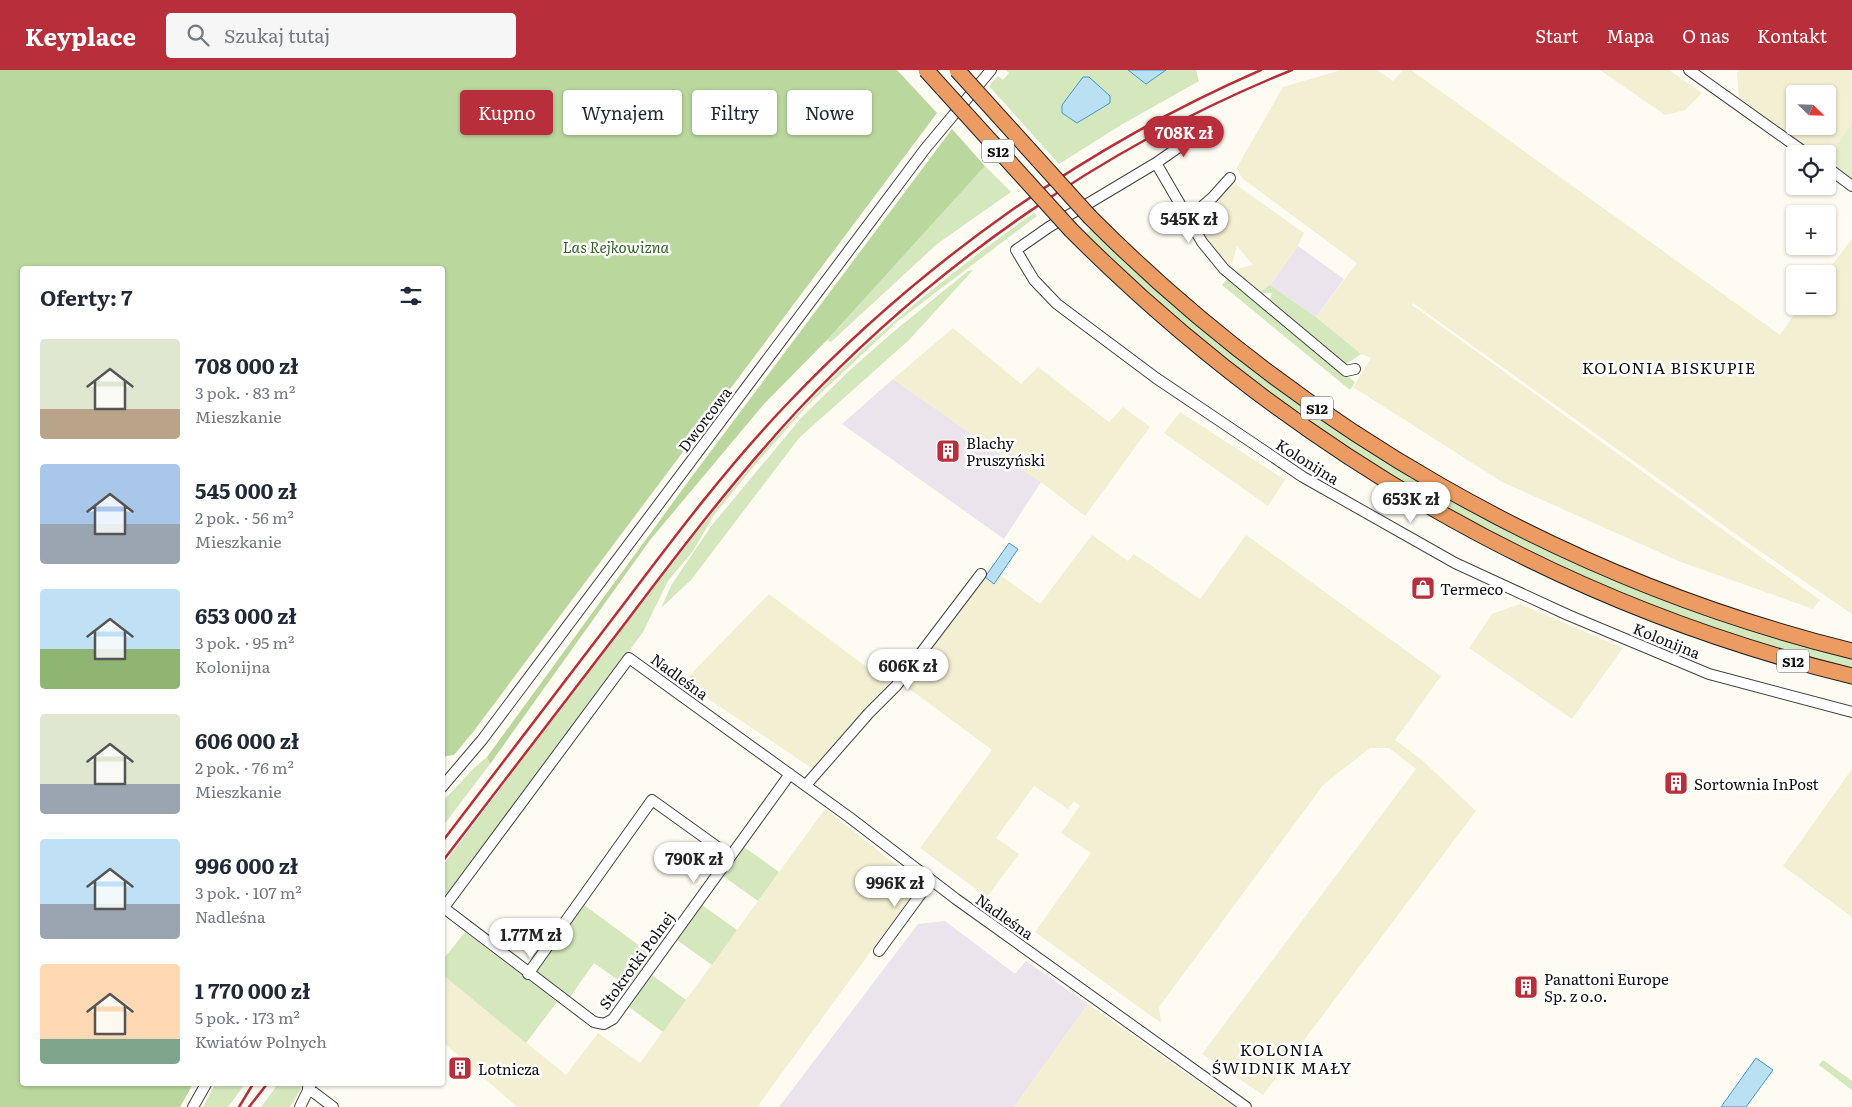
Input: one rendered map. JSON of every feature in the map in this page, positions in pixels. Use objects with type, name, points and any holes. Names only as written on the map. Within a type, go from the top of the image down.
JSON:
[{"type":"highway","name":"S12","points":[[926,70],[1071,230],[1158,313],[1236,378],[1331,446],[1423,504],[1549,570],[1636,607],[1752,648],[1852,676]]},
{"type":"highway","name":"S12","points":[[957,70],[1090,217],[1164,287],[1254,362],[1356,434],[1434,482],[1560,548],[1646,585],[1751,622],[1852,651]]},
{"type":"street","name":"Dworcowa","points":[[445,783],[477,746],[925,148],[991,70]]},
{"type":"street","points":[[1689,70],[1794,145]]},
{"type":"street","points":[[1189,131],[1179,147],[1156,163],[1212,255],[1240,284],[1346,371],[1355,369]]},
{"type":"street","name":"Kolonijna","points":[[1156,163],[1049,227],[1016,250],[1034,280],[1058,304],[1156,378],[1303,477],[1455,563],[1568,615],[1709,674],[1852,712]]},
{"type":"street","points":[[1836,174],[1852,186]]},
{"type":"street","points":[[1188,218],[1213,197],[1230,178]]},
{"type":"street","points":[[806,786],[868,713],[896,686],[981,574]]},
{"type":"street","name":"Nadleśna","points":[[445,906],[629,658],[790,774],[931,880],[1246,1107]]},
{"type":"street","name":"Stokrotki Polnej","points":[[445,911],[594,1022],[599,1024],[609,1022],[790,774]]},
{"type":"street","points":[[528,974],[652,800],[730,856]]},
{"type":"street","points":[[879,951],[931,880]]},
{"type":"street","points":[[193,1107],[205,1086]]},
{"type":"street","points":[[294,1107],[309,1086]]},
{"type":"street","points":[[300,1107],[309,1086]]},
{"type":"street","points":[[309,1086],[333,1107]]},
{"type":"shaded area","points":[[1341,70],[1377,70],[1393,81],[1403,70],[1411,70],[1780,335],[1794,315],[1836,315],[1836,265],[1832,265],[1852,239],[1852,614],[1751,545],[1413,303],[1412,305],[1820,600],[1813,609],[1681,562],[1502,482],[1353,387],[1371,358],[1361,354],[1316,317],[1357,263],[1243,179],[1236,169],[1283,87]]},
{"type":"shaded area","points":[[1600,70],[1669,70],[1702,93],[1685,110],[1665,115]]},
{"type":"shaded area","points":[[1739,70],[1852,70],[1852,122],[1836,147],[1836,145],[1802,145],[1788,135],[1836,135],[1836,85],[1786,85],[1786,134],[1739,100],[1737,73]]},
{"type":"shaded area","points":[[1231,181],[1304,233],[1298,246],[1270,285],[1258,293],[1233,270],[1253,265],[1237,246],[1231,268],[1205,237],[1194,218]]},
{"type":"shaded area","points":[[1298,246],[1344,279],[1316,317],[1270,285]]},
{"type":"shaded area","points":[[953,328],[1021,384],[1038,367],[1109,422],[1123,407],[1150,427],[1085,516],[1046,486],[893,379]]},
{"type":"shaded area","name":"Blachy Pruszyński","points":[[893,379],[1041,482],[1004,539],[842,424]]},
{"type":"shaded area","points":[[1180,412],[1285,480],[1268,506],[1164,433]]},
{"type":"shaded area","points":[[1092,535],[1128,561],[1134,554],[1200,599],[1246,535],[1441,676],[1395,740],[1422,760],[1476,811],[1263,1095],[1202,1054],[1416,769],[1389,748],[1370,748],[1324,784],[1159,1007],[1161,1023],[1035,932],[1091,853],[1061,833],[1080,806],[1074,801],[1068,809],[1034,786],[996,838],[1019,854],[987,897],[920,848],[992,750],[900,682],[989,567],[1040,604]]},
{"type":"shaded area","points":[[769,594],[892,686],[816,771],[683,682]]},
{"type":"shaded area","points":[[1520,604],[1623,648],[1572,719],[1469,648],[1492,614]]},
{"type":"shaded area","points":[[1852,769],[1852,917],[1783,866]]},
{"type":"shaded area","points":[[825,809],[915,880],[918,887],[757,1107],[517,1107],[445,1044],[445,977],[566,1075],[598,1033],[640,1063]]},
{"type":"shaded area","points":[[945,921],[1015,974],[1026,961],[1088,1004],[1014,1107],[779,1107],[918,924]]},
{"type":"shaded area","points":[[1088,1004],[1187,1074],[1234,1107],[1014,1107]]},
{"type":"green space","name":"Las Rejkowizna","points":[[0,70],[897,70],[937,113],[473,732],[454,755],[445,757],[445,266],[20,266],[20,1086],[192,1086],[180,1107],[0,1107]]},
{"type":"green space","points":[[1006,70],[1196,70],[1199,81],[1121,125],[1059,164],[989,86],[998,76],[1003,80],[1009,73]]},
{"type":"green space","points":[[1852,122],[1852,180],[1836,169],[1836,147]]},
{"type":"green space","points":[[952,129],[985,166],[827,340],[764,404],[650,540],[490,764],[487,757],[693,475]]},
{"type":"green space","points":[[985,166],[1011,192],[937,244],[831,342],[827,340]]},
{"type":"green space","points":[[1034,213],[1037,216],[898,321],[808,405],[755,465],[714,515],[693,551],[668,581],[643,632],[445,898],[445,862],[649,594],[757,459],[805,406],[866,346],[931,290]]},
{"type":"green space","points":[[1093,227],[1243,360],[1549,547],[1852,656],[1852,671],[1801,657],[1643,605],[1469,524],[1272,399],[1160,307],[1086,234]]},
{"type":"green space","points":[[973,270],[909,340],[799,438],[691,580],[661,608],[672,584],[712,525],[802,417],[850,370],[892,333],[968,271]]},
{"type":"green space","points":[[1228,278],[1283,325],[1355,382],[1350,390],[1222,285]]},
{"type":"green space","points":[[1270,285],[1316,317],[1361,354],[1345,365],[1269,303],[1272,293],[1258,293]]},
{"type":"green space","points":[[487,757],[490,764],[445,823],[445,799]]},
{"type":"green space","points":[[744,847],[779,872],[758,901],[723,876]]},
{"type":"green space","points":[[584,905],[652,955],[628,987],[594,963],[570,997],[535,972]]},
{"type":"green space","points":[[702,905],[737,930],[712,965],[677,940]]},
{"type":"green space","points":[[465,932],[557,1002],[526,1043],[445,977],[445,957]]},
{"type":"green space","points":[[652,975],[686,1000],[663,1032],[629,1007]]},
{"type":"green space","points":[[1823,1060],[1852,1081],[1852,1090],[1819,1065]]},
{"type":"green space","points":[[214,1086],[244,1086],[228,1107],[203,1107]]},
{"type":"green space","points":[[277,1086],[303,1086],[290,1107],[261,1107]]},
{"type":"water","points":[[1128,70],[1166,70],[1146,84]]},
{"type":"water","points":[[1083,77],[1089,77],[1110,96],[1110,103],[1077,123],[1062,113],[1062,105]]},
{"type":"water","points":[[1009,543],[1018,549],[994,584],[985,577]]},
{"type":"water","points":[[1756,1058],[1773,1070],[1746,1107],[1721,1107]]},
{"type":"railway","points":[[445,838],[702,502],[764,429],[838,353],[948,257],[1068,173],[1130,135],[1195,101],[1261,70]]},
{"type":"railway","points":[[445,858],[709,514],[775,435],[851,357],[907,306],[965,258],[1027,213],[1090,172],[1156,134],[1223,100],[1292,70]]},
{"type":"railway","points":[[239,1107],[252,1086]]},
{"type":"railway","points":[[249,1107],[265,1086]]},
{"type":"place","name":"Blachy Pruszyński","points":[[948,451]]},
{"type":"place","name":"Termeco","points":[[1423,588]]},
{"type":"place","name":"Sortownia InPost","points":[[1676,783]]},
{"type":"place","name":"Panattoni Europe Sp. z o.o.","points":[[1526,987]]},
{"type":"place","name":"Lotnicza","points":[[460,1068]]},
{"type":"district","name":"KOLONIA BISKUPIE","points":[[1669,367]]},
{"type":"district","name":"KOLONIA ŚWIDNIK MAŁY","points":[[1282,1058]]}]
